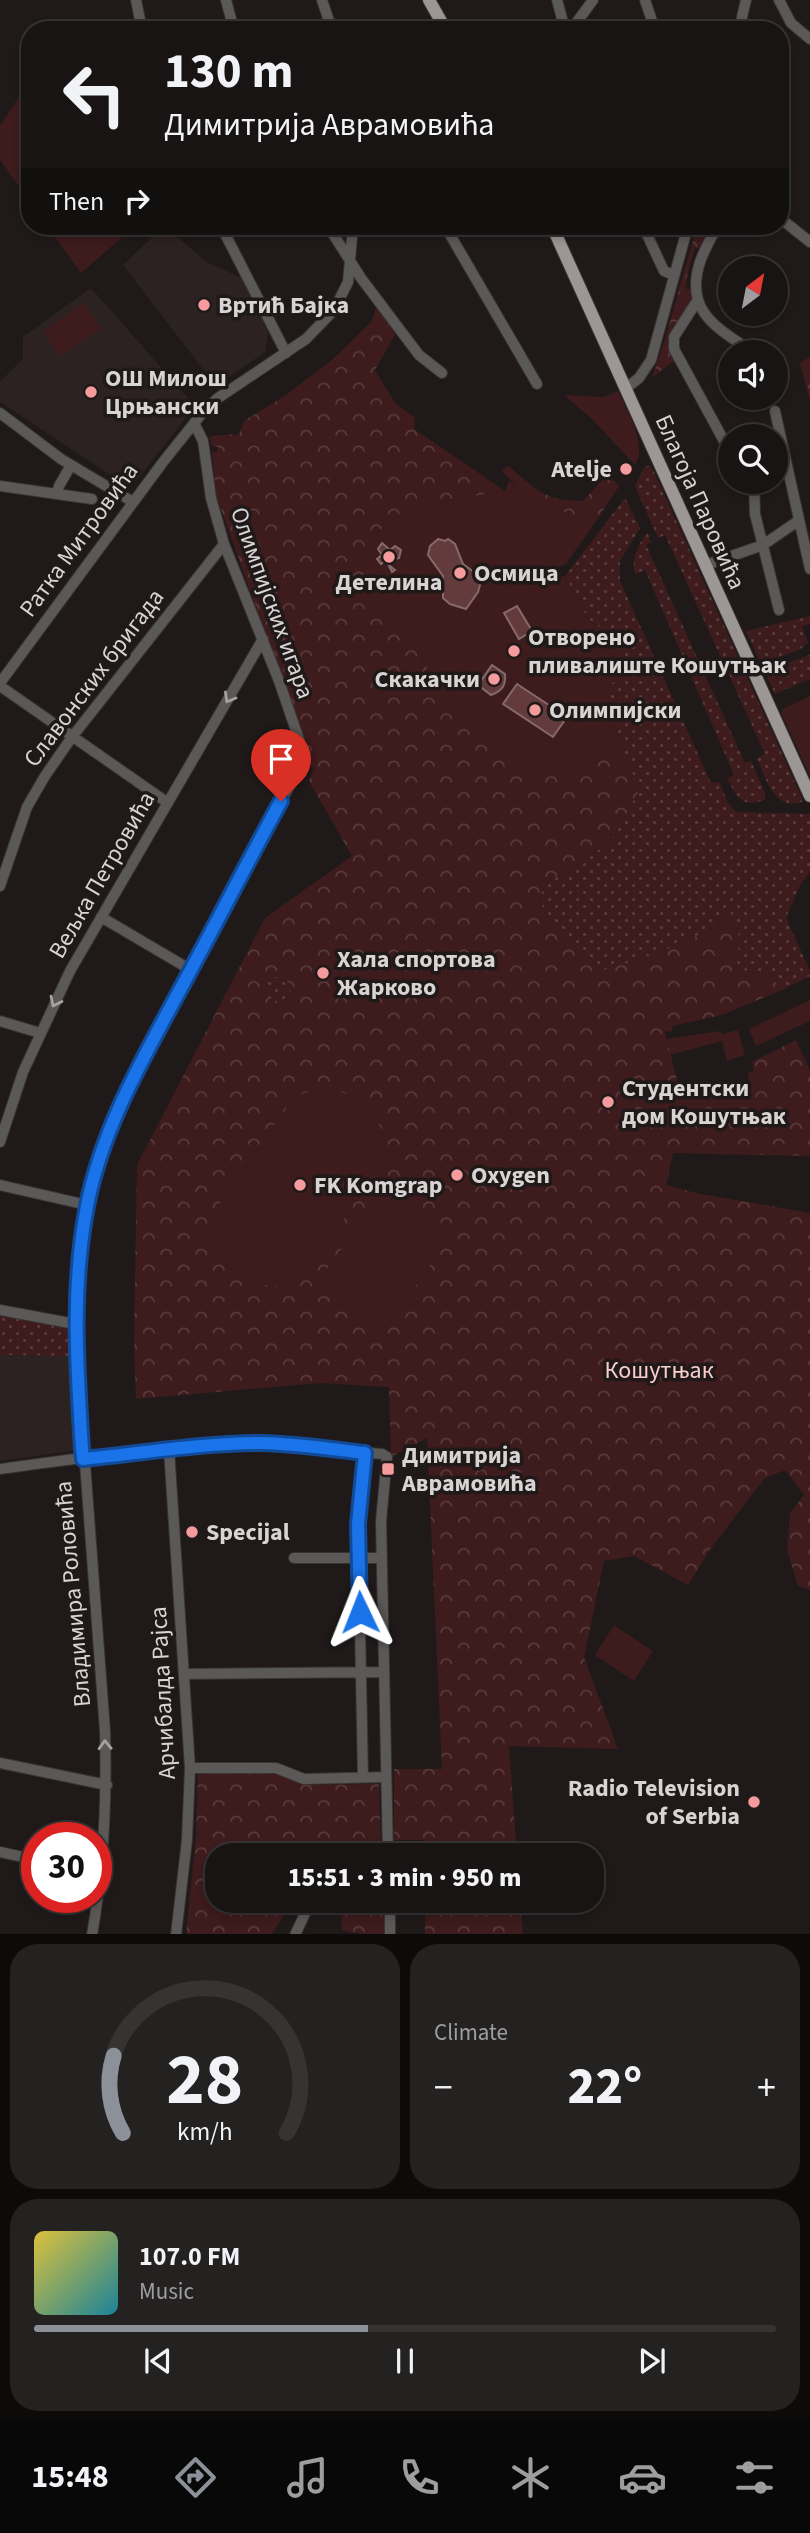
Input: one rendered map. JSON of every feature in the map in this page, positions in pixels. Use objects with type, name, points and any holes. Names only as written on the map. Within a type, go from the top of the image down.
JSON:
[{"type":"main road","points":[[429,0],[441,21]]},
{"type":"main road","name":"Благоја Паровића","points":[[556,235],[810,796]]},
{"type":"street","points":[[136,0],[140,21]]},
{"type":"street","points":[[226,0],[232,21]]},
{"type":"street","points":[[322,0],[329,21]]},
{"type":"street","points":[[557,0],[563,21]]},
{"type":"street","points":[[577,21],[593,0]]},
{"type":"street","points":[[645,0],[652,21]]},
{"type":"street","points":[[741,21],[746,0]]},
{"type":"street","points":[[779,0],[790,23],[810,39]]},
{"type":"street","points":[[789,225],[810,242]]},
{"type":"street","points":[[226,235],[286,353]]},
{"type":"street","points":[[334,235],[419,355],[442,373]]},
{"type":"street","name":"Ратка Митровића","points":[[0,685],[194,423],[218,398],[313,333],[334,310],[347,286],[353,235]]},
{"type":"street","points":[[450,235],[537,384]]},
{"type":"street","points":[[647,235],[664,271],[674,275]]},
{"type":"street","points":[[625,388],[639,378],[651,360],[685,235]]},
{"type":"street","points":[[713,235],[699,267],[695,288],[697,301],[715,326],[735,340]]},
{"type":"street","points":[[697,301],[674,337],[674,349],[718,430]]},
{"type":"street","points":[[775,411],[810,569]]},
{"type":"street","points":[[0,413],[71,465],[134,502]]},
{"type":"street","name":"Олимпијских игара","points":[[194,423],[203,441],[211,498],[224,544],[263,639],[305,757]]},
{"type":"street","points":[[57,494],[71,465]]},
{"type":"street","points":[[0,486],[92,499]]},
{"type":"street","name":"Благоја Паровића","points":[[754,494],[755,514],[779,610]]},
{"type":"street","points":[[706,565],[763,545],[798,521]]},
{"type":"street","name":"Славонских бригада","points":[[0,886],[33,795],[72,737],[224,544]]},
{"type":"street","name":"Вељка Петровића","points":[[0,1142],[23,1072],[70,971],[263,639]]},
{"type":"street","points":[[0,685],[168,803]]},
{"type":"street","name":"Владимира Роловића","points":[[104,1822],[107,1785],[105,1731],[75,1324],[77,1273],[87,1205],[104,1146],[121,1107],[305,757]]},
{"type":"street","points":[[101,917],[191,970]]},
{"type":"street","points":[[0,1021],[40,1033]]},
{"type":"street","points":[[0,1185],[87,1205]]},
{"type":"street","points":[[0,1310],[75,1324]]},
{"type":"street","points":[[0,1469],[169,1449],[265,1443],[387,1457],[382,1503],[381,1558],[388,1843]]},
{"type":"street","name":"Арчибалда Рајса","points":[[169,1449],[190,1768],[187,1840],[176,1934]]},
{"type":"street","points":[[363,1777],[358,1524],[365,1453]]},
{"type":"street","points":[[294,1558],[381,1558]]},
{"type":"street","points":[[184,1674],[384,1672]]},
{"type":"street","points":[[0,1763],[107,1785]]},
{"type":"street","points":[[190,1768],[272,1767],[304,1779],[386,1777]]},
{"type":"street","points":[[0,1852],[21,1857]]},
{"type":"street","name":"Владимира Роловића","points":[[92,1934],[94,1913]]},
{"type":"street","points":[[295,1934],[305,1913]]},
{"type":"street","points":[[390,1913],[390,1934]]},
{"type":"shaded area","name":"Вртић Бајка","points":[[155,235],[175,235],[208,263],[242,278],[268,332],[265,352],[216,386],[123,265]]},
{"type":"shaded area","name":"ОШ Милош Црњански","points":[[91,288],[195,406],[137,480],[131,483],[124,484],[0,402],[0,382],[23,359],[23,337]]},
{"type":"shaded area","name":"Осмица","points":[[438,539],[448,539],[455,544],[463,564],[482,578],[478,592],[466,609],[450,604],[443,598],[443,576],[428,555],[430,546]]},
{"type":"shaded area","name":"Детелина","points":[[382,543],[390,550],[395,546],[401,550],[399,558],[390,561],[390,566],[395,570],[392,572],[386,560],[381,564],[377,559],[382,555],[378,549]]},
{"type":"shaded area","points":[[517,606],[532,631],[519,639],[504,613]]},
{"type":"shaded area","name":"Скакачки","points":[[492,665],[505,674],[505,678],[502,688],[491,695],[478,685]]},
{"type":"shaded area","name":"Олимпијски","points":[[517,684],[567,717],[553,737],[503,704]]},
{"type":"shaded area","points":[[0,1355],[69,1356],[77,1450],[0,1461]]},
{"type":"green space","points":[[20,95],[21,189],[0,160],[0,126]]},
{"type":"green space","points":[[54,235],[125,235],[81,273]]},
{"type":"green space","points":[[694,235],[707,235],[701,250],[695,247],[687,276],[686,289],[692,290],[693,300],[683,316],[675,360],[652,378]]},
{"type":"green space","points":[[84,303],[101,328],[60,357],[43,332]]},
{"type":"green space","name":"Кошутњак","points":[[377,306],[397,331],[375,370],[395,403],[415,418],[414,429],[505,491],[409,507],[374,535],[361,570],[438,683],[525,767],[571,774],[623,747],[640,791],[611,841],[568,872],[547,881],[539,901],[551,922],[719,923],[731,912],[740,938],[736,965],[769,976],[782,990],[722,1015],[672,1026],[672,1031],[665,1032],[682,1100],[750,1083],[748,1073],[754,1071],[752,1062],[796,1040],[810,1071],[810,1156],[673,1153],[666,1185],[696,1193],[810,1213],[810,1590],[798,1586],[787,1550],[790,1513],[804,1495],[785,1470],[765,1478],[711,1548],[688,1585],[634,1556],[604,1561],[584,1657],[618,1749],[509,1746],[516,1843],[425,1843],[425,1840],[394,1840],[394,1769],[442,1769],[427,1438],[391,1457],[389,1387],[319,1383],[136,1399],[134,1340],[137,1165],[265,918],[352,856],[309,781],[313,771],[216,495],[212,452],[217,452],[218,447],[212,446],[210,436],[239,434],[244,421],[286,395],[332,360],[371,322]],"holes":[[[334,1089],[365,1105],[377,1120],[386,1155],[306,1276],[290,1283],[266,1285],[238,1274],[223,1261],[214,1244],[212,1215],[294,1097],[314,1090]],[[387,1185],[453,1232],[386,1328],[319,1281]]]},
{"type":"green space","points":[[810,357],[810,401],[800,363]]},
{"type":"green space","points":[[618,391],[638,438],[635,465],[593,420],[564,395],[604,397]]},
{"type":"green space","points":[[509,466],[534,488],[559,499],[583,501],[608,474],[619,486],[594,524],[520,488],[501,470]]},
{"type":"green space","points":[[645,466],[650,466],[654,472],[802,802],[784,802],[768,784],[757,758],[765,754],[665,535],[658,538],[635,486]]},
{"type":"green space","name":"Отворено пливалиште Кошутњак","points":[[509,481],[557,509],[594,524],[566,564],[549,571],[530,585],[565,576],[588,619],[600,627],[625,674],[611,684],[605,697],[623,747],[571,774],[525,767],[438,683],[361,570],[374,535],[409,507],[505,491]]},
{"type":"green space","points":[[625,498],[640,528],[620,561],[620,581],[711,783],[719,782],[728,803],[736,812],[810,814],[810,872],[800,885],[786,918],[810,976],[782,990],[769,976],[736,965],[740,938],[731,913],[686,941],[603,970],[551,922],[539,900],[547,881],[568,872],[611,841],[639,791],[605,697],[611,684],[625,674],[600,627],[588,619],[565,576]]},
{"type":"green space","points":[[648,534],[651,542],[646,545],[745,763],[751,761],[765,793],[765,800],[745,802],[734,791],[727,778],[734,775],[645,570],[635,574],[636,554]]},
{"type":"green space","points":[[810,616],[810,624],[802,627],[808,643],[799,650],[761,664],[746,631]]},
{"type":"green space","points":[[810,655],[810,679],[775,694],[764,671]]},
{"type":"green space","points":[[810,696],[810,776],[781,713],[783,709]]},
{"type":"green space","points":[[278,977],[287,980],[290,989],[287,998],[278,1001],[269,998],[266,989],[269,980]]},
{"type":"green space","points":[[810,1000],[810,1021],[756,1046],[749,1029]]},
{"type":"green space","points":[[738,1030],[745,1055],[727,1061],[722,1041],[670,1055],[666,1039],[720,1031],[722,1034]]},
{"type":"green space","name":"FK Komgrap","points":[[334,1089],[357,1099],[372,1112],[382,1129],[387,1155],[306,1276],[290,1283],[256,1283],[238,1274],[223,1261],[214,1244],[212,1215],[294,1097],[314,1090]]},
{"type":"green space","points":[[387,1185],[453,1232],[386,1328],[319,1281]]},
{"type":"green space","points":[[0,1315],[67,1327],[69,1356],[0,1355]]},
{"type":"green space","points":[[614,1625],[653,1651],[634,1681],[595,1655]]},
{"type":"green space","points":[[198,1773],[283,1774],[307,1785],[379,1784],[381,1843],[205,1843],[205,1913],[285,1913],[272,1934],[186,1934],[196,1836]]},
{"type":"green space","points":[[337,1913],[384,1913],[384,1934],[360,1934],[342,1930],[341,1915]]},
{"type":"green space","points":[[425,1913],[521,1913],[523,1934],[425,1934]]},
{"type":"place","name":"Вртић Бајка","points":[[204,305]]},
{"type":"place","name":"ОШ Милош Црњански","points":[[91,392]]},
{"type":"place","name":"Atelje","points":[[626,469]]},
{"type":"place","name":"Детелина","points":[[389,557]]},
{"type":"place","name":"Осмица","points":[[460,573]]},
{"type":"place","name":"Отворено пливалиште Кошутњак","points":[[514,651]]},
{"type":"place","name":"Скакачки","points":[[494,679]]},
{"type":"place","name":"Олимпијски","points":[[535,710]]},
{"type":"place","name":"Хала спортова Жарково","points":[[323,973]]},
{"type":"place","name":"Студентски дом Кошутњак","points":[[608,1102]]},
{"type":"place","name":"Oxygen","points":[[457,1175]]},
{"type":"place","name":"FK Komgrap","points":[[300,1185]]},
{"type":"place","name":"Димитрија Аврамовића","points":[[388,1469]]},
{"type":"place","name":"Specijal","points":[[192,1532]]},
{"type":"place","name":"Radio Television of Serbia","points":[[754,1802]]},
{"type":"route","points":[[281,801],[139,1067],[104,1146],[94,1177],[82,1236],[75,1296],[82,1449],[83,1459],[210,1445],[265,1443],[365,1453],[358,1524],[360,1612]]}]
